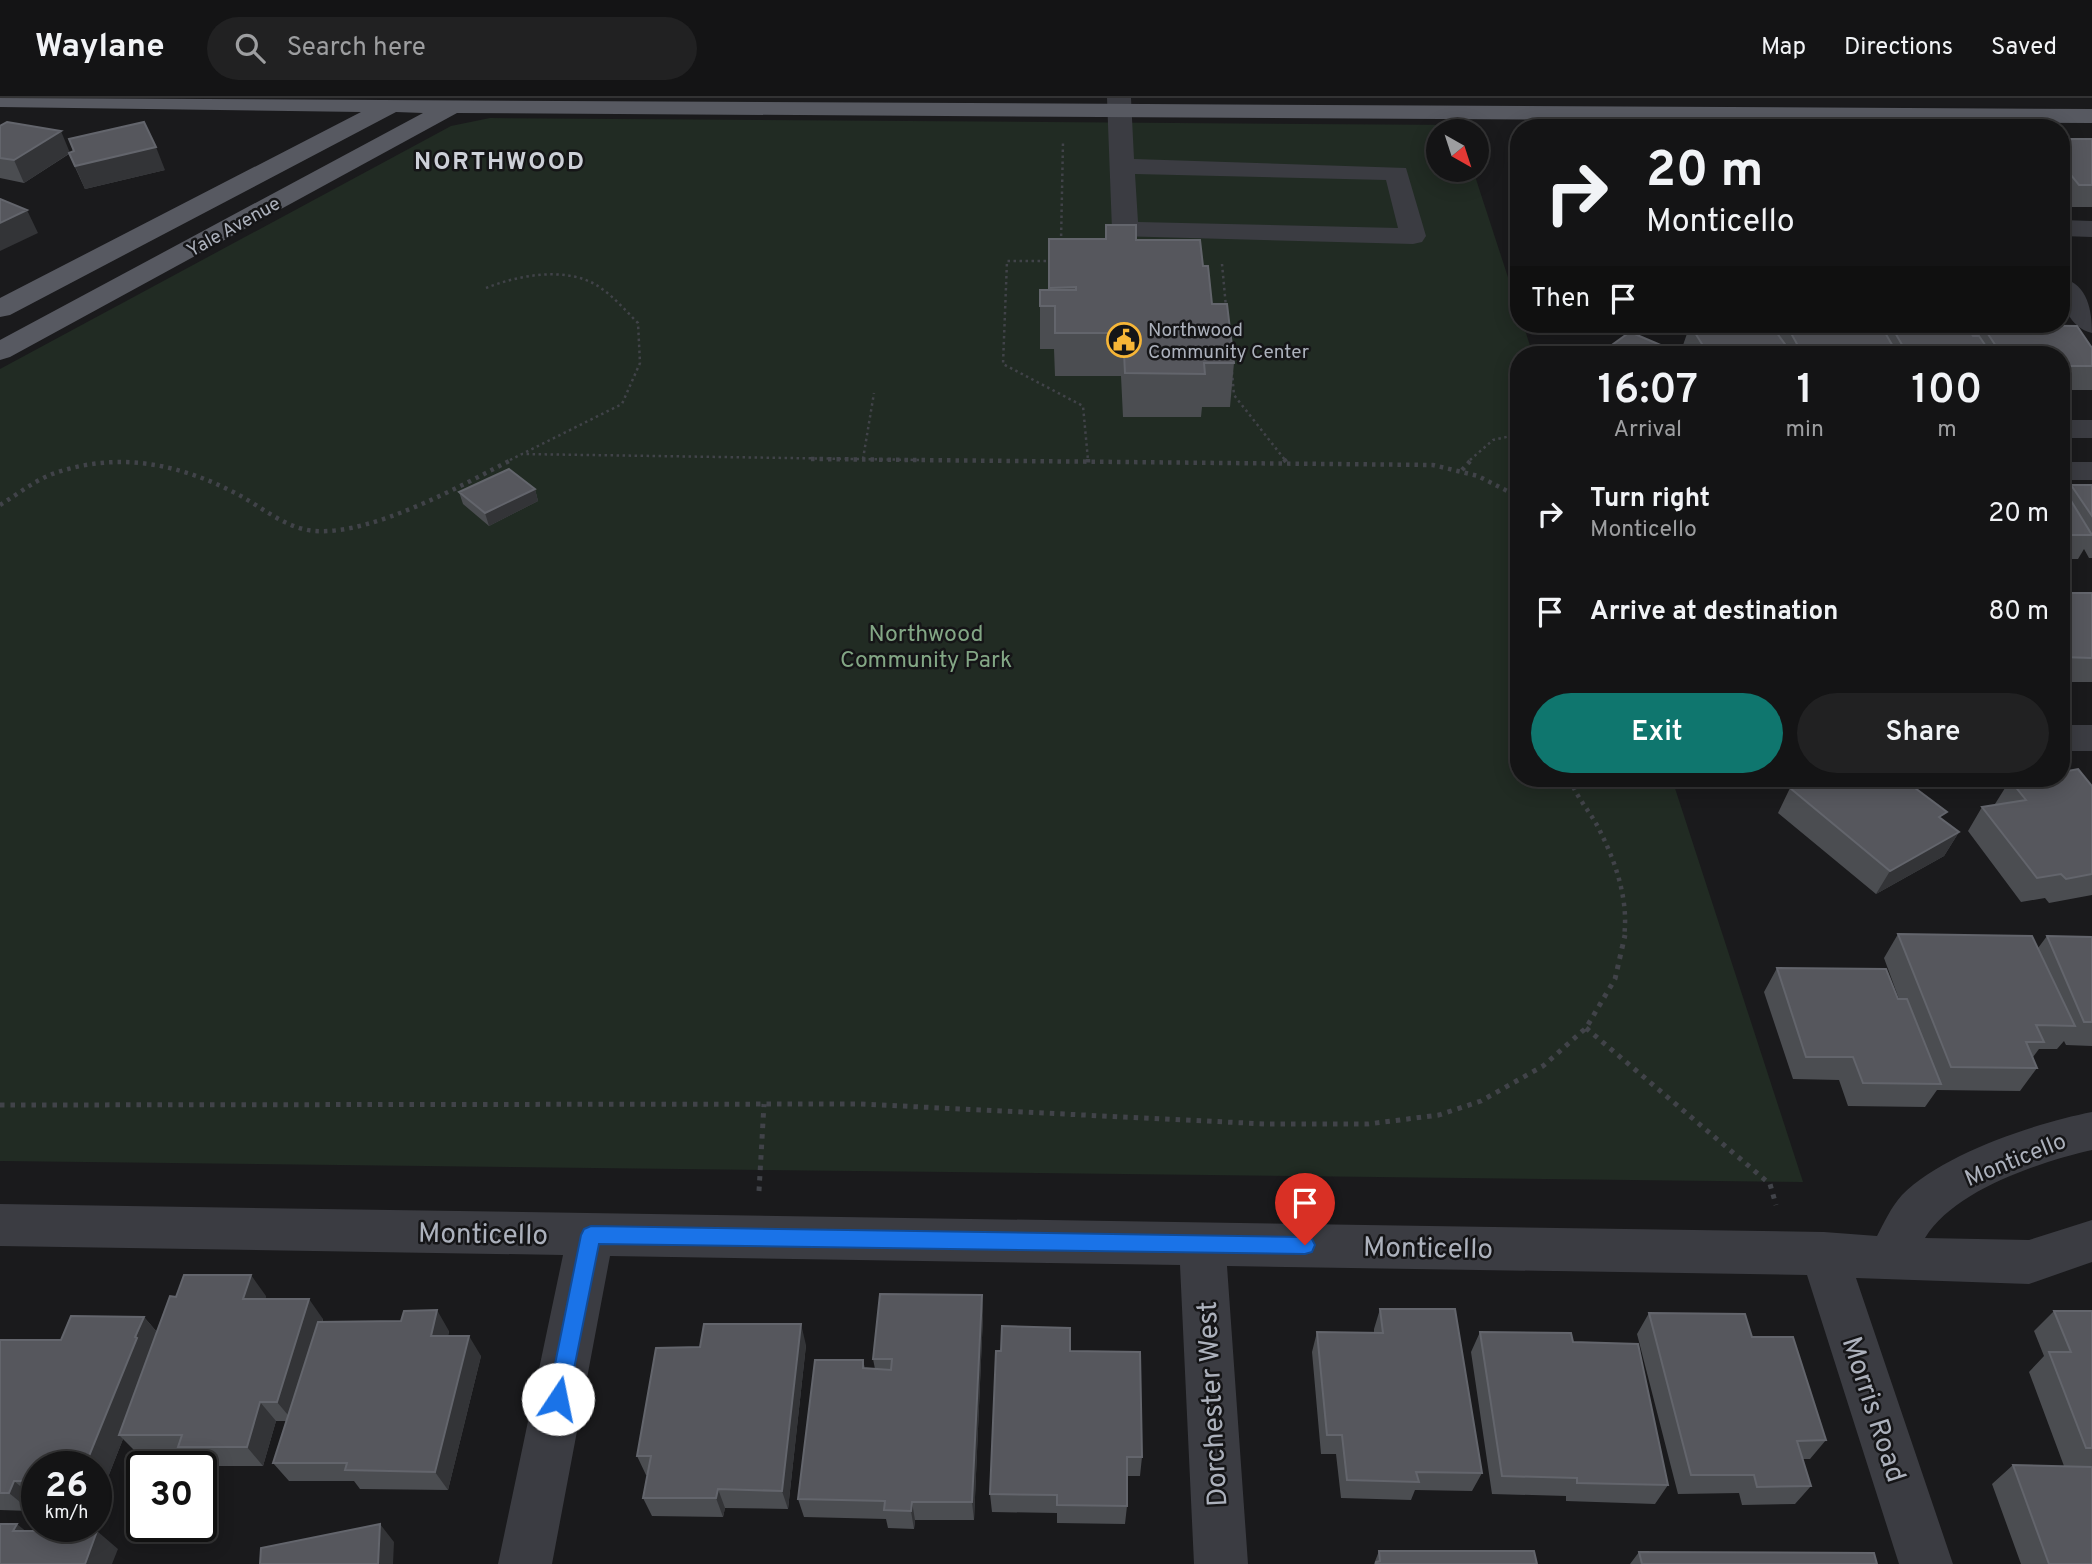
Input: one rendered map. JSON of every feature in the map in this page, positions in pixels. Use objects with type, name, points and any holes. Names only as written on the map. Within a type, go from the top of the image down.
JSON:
[{"type":"main road","points":[[0,100],[399,101],[1064,110],[1119,104],[2092,116]]},
{"type":"main road","name":"Yale Avenue","points":[[0,310],[399,101]]},
{"type":"main road","name":"Yale Avenue","points":[[0,351],[459,102]]},
{"type":"street","points":[[1119,104],[1120,166],[1125,230],[1413,236],[1397,173],[1120,166]]},
{"type":"street","points":[[2070,229],[2092,229]]},
{"type":"street","points":[[2070,297],[2092,326]]},
{"type":"street","points":[[2070,429],[2092,429]]},
{"type":"street","points":[[2070,471],[2092,471]]},
{"type":"street","points":[[2070,738],[2092,738]]},
{"type":"street","name":"Monticello","points":[[1889,1259],[1919,1209],[1945,1189],[2003,1159],[2077,1134],[2092,1132]]},
{"type":"street","name":"Monticello","points":[[0,1225],[1808,1253],[1889,1259],[2029,1262],[2092,1241]]},
{"type":"street","points":[[525,1564],[591,1235]]},
{"type":"street","name":"Dorchester West","points":[[1202,1244],[1221,1564]]},
{"type":"street","name":"Morris Road","points":[[1808,1253],[1926,1564]]},
{"type":"path","points":[[1060,247],[1064,110]]},
{"type":"path","points":[[1060,261],[1007,261],[1003,365],[1083,406],[1088,463]]},
{"type":"path","points":[[1222,263],[1227,316]]},
{"type":"path","points":[[0,505],[54,474],[100,464],[163,464],[206,478],[296,526],[316,531],[343,528],[380,518],[471,480],[622,404],[640,363],[638,323],[609,296],[588,281],[547,275],[508,278],[486,288]]},
{"type":"path","points":[[1232,368],[1234,395],[1287,463]]},
{"type":"path","points":[[863,459],[874,393]]},
{"type":"path","points":[[1462,470],[1484,445],[1495,438],[1510,436]]},
{"type":"path","points":[[522,454],[1088,463],[1433,465],[1462,470],[1500,483],[1510,490]]},
{"type":"path","points":[[471,480],[479,486]]},
{"type":"path","points":[[0,1105],[860,1104],[1252,1123],[1368,1124],[1439,1115],[1481,1101],[1543,1066],[1586,1028],[1615,979],[1625,933],[1624,894],[1600,830],[1573,787]]},
{"type":"path","points":[[1586,1028],[1770,1184],[1808,1253]]},
{"type":"path","points":[[756,1237],[764,1104]]},
{"type":"green space","name":"Northwood Community Park","points":[[490,118],[1426,125],[1426,182],[1477,182],[1510,283],[1510,333],[1526,333],[1530,346],[1510,346],[1510,787],[1675,787],[1803,1182],[0,1161],[0,369],[451,126]]},
{"type":"building","points":[[7,122],[61,131],[14,160],[0,158],[0,126]]},
{"type":"building","points":[[144,122],[156,147],[75,166],[69,153],[74,151],[69,139]]},
{"type":"building","points":[[2070,139],[2092,139],[2092,185],[2079,185],[2070,174]]},
{"type":"building","points":[[0,199],[27,210],[0,223]]},
{"type":"building","points":[[1106,225],[1136,225],[1136,240],[1200,240],[1203,266],[1208,266],[1212,304],[1227,304],[1234,363],[1204,363],[1205,374],[1125,373],[1123,333],[1055,333],[1055,306],[1040,306],[1040,290],[1076,290],[1076,287],[1049,288],[1049,239],[1106,239]]},
{"type":"building","points":[[2070,326],[2077,326],[2092,348],[2092,366],[2070,366],[2070,346],[1996,346],[1987,333],[2070,333]]},
{"type":"building","points":[[1632,333],[1663,346],[1611,346]]},
{"type":"building","points":[[1695,333],[1777,333],[1786,346],[1703,346]]},
{"type":"building","points":[[1791,333],[1885,333],[1893,346],[1798,346]]},
{"type":"building","points":[[1895,333],[1971,333],[1973,336],[1979,336],[1986,346],[1903,346]]},
{"type":"building","points":[[509,469],[535,489],[485,513],[459,492]]},
{"type":"building","points":[[2071,485],[2092,485],[2092,516]]},
{"type":"building","points":[[2070,499],[2092,535],[2070,535]]},
{"type":"building","points":[[2070,593],[2092,593],[2092,658],[2070,657]]},
{"type":"building","points":[[2078,769],[2092,786],[2092,874],[2066,879],[2061,874],[2037,878],[1982,807],[2026,800],[2016,787],[2070,787],[2070,770]]},
{"type":"building","points":[[1914,787],[1947,812],[1939,817],[1959,832],[1890,871],[1790,788]]},
{"type":"building","points":[[1898,934],[2032,936],[2075,1026],[2036,1025],[2044,1042],[2026,1042],[2037,1068],[1951,1067]]},
{"type":"building","points":[[2047,936],[2092,937],[2092,1022],[2084,1022]]},
{"type":"building","points":[[1777,968],[1886,969],[1898,999],[1907,999],[1941,1084],[1863,1083],[1853,1057],[1806,1057]]},
{"type":"building","points":[[184,1275],[251,1275],[243,1299],[309,1299],[277,1402],[260,1402],[247,1447],[178,1447],[182,1435],[119,1435],[170,1296],[176,1297]]},
{"type":"building","points":[[880,1294],[982,1295],[972,1502],[912,1502],[911,1511],[884,1510],[885,1501],[798,1499],[815,1360],[863,1360],[863,1368],[891,1370],[892,1359],[873,1359]]},
{"type":"building","points":[[1380,1309],[1455,1309],[1482,1473],[1416,1472],[1419,1482],[1347,1480],[1342,1435],[1327,1435],[1317,1332],[1383,1333]]},
{"type":"building","points":[[437,1310],[431,1336],[469,1336],[435,1472],[345,1470],[347,1463],[273,1463],[318,1322],[401,1321],[404,1311]]},
{"type":"building","points":[[2054,1311],[2092,1311],[2092,1448],[2086,1448],[2049,1352],[2071,1352]]},
{"type":"building","points":[[1649,1313],[1745,1314],[1752,1337],[1793,1337],[1826,1440],[1797,1441],[1811,1486],[1757,1487],[1754,1475],[1691,1475]]},
{"type":"building","points":[[71,1316],[144,1317],[91,1451],[21,1451],[21,1481],[14,1481],[9,1493],[0,1493],[0,1340],[61,1340]]},
{"type":"building","points":[[704,1324],[801,1324],[782,1491],[718,1489],[716,1498],[643,1498],[651,1456],[637,1456],[656,1348],[700,1347]]},
{"type":"building","points":[[1002,1326],[1070,1328],[1070,1351],[1140,1352],[1142,1457],[1127,1457],[1127,1506],[1057,1505],[1057,1495],[990,1494],[996,1351],[1001,1351]]},
{"type":"building","points":[[1480,1332],[1571,1333],[1573,1342],[1638,1344],[1668,1485],[1577,1483],[1577,1478],[1502,1476]]},
{"type":"building","points":[[2013,1465],[2092,1467],[2092,1564],[2049,1564]]},
{"type":"building","points":[[0,1524],[17,1524],[13,1531],[21,1531],[21,1542],[93,1542],[85,1564],[0,1564]]},
{"type":"building","points":[[380,1524],[378,1564],[260,1564],[261,1548]]},
{"type":"building","points":[[1379,1551],[1534,1551],[1537,1564],[1376,1564],[1380,1561]]},
{"type":"building","points":[[1639,1552],[1874,1553],[1877,1564],[1642,1564]]},
{"type":"place","name":"Northwood Community Center","points":[[1124,340]]},
{"type":"district","name":"NORTHWOOD","points":[[500,161]]},
{"type":"route","points":[[558,1399],[591,1235],[1305,1245]]}]
